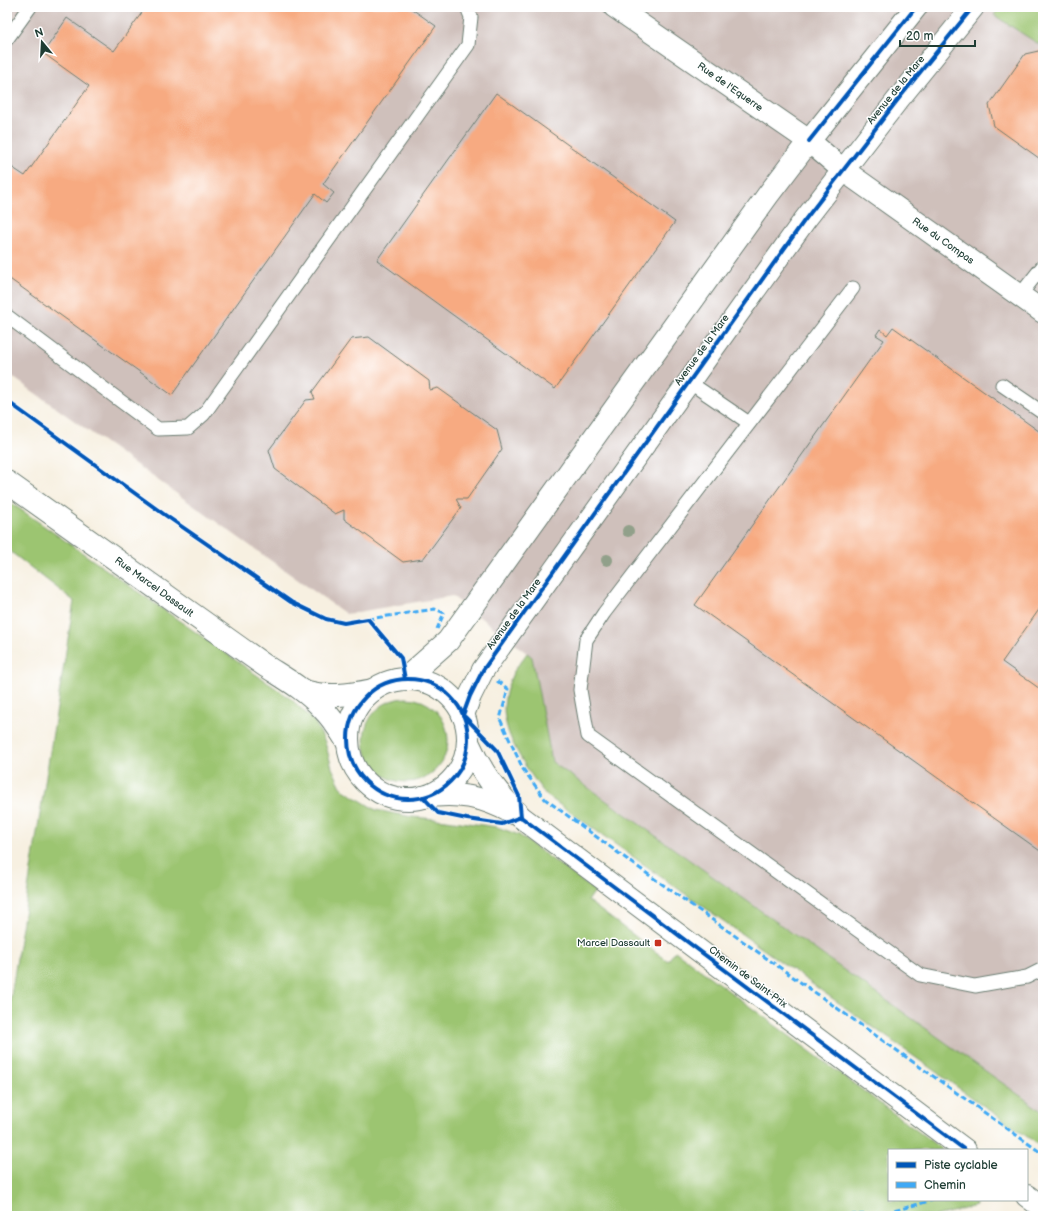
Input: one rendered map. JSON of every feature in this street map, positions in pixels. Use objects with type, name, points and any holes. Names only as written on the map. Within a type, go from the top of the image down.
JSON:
[{"type":"street","name":"Rue de l'Equerre","points":[[615,7],[809,141],[843,170]]},
{"type":"street","points":[[405,679],[448,641],[763,202],[809,141],[916,7]]},
{"type":"street","name":"Avenue de la Mare","points":[[463,714],[470,696],[484,670],[804,221],[896,102],[973,7]]},
{"type":"street","name":"Rue du Compas","points":[[843,170],[1043,312]]},
{"type":"street","name":"Rue Marcel Dassault","points":[[7,482],[302,691],[321,706],[348,743]]},
{"type":"street","points":[[405,679],[422,681],[439,688],[453,699],[463,714],[467,725],[468,742],[465,759],[453,779],[444,788],[423,798],[412,800],[388,796],[368,784],[360,776],[354,766],[348,743],[349,730],[355,710],[363,699],[373,690],[385,684],[405,679]]},
{"type":"street","name":"Rue Marcel Dassault","points":[[302,691],[320,695],[340,696],[373,690]]},
{"type":"street","name":"Chemin de Saint-Prix","points":[[468,742],[486,776],[506,802],[521,817],[964,1149]]},
{"type":"street","name":"Chemin de Saint-Prix","points":[[423,798],[448,794],[460,795],[488,801],[521,817]]},
{"type":"street","points":[[1028,1197],[1043,1208]]},
{"type":"lane","points":[[7,39],[30,7]]},
{"type":"lane","points":[[7,316],[158,429],[188,428],[204,414],[468,45],[471,17],[467,7]]},
{"type":"lane","points":[[1020,296],[1043,266]]},
{"type":"lane","points":[[853,288],[604,613],[586,640],[580,690],[588,736],[920,975],[976,986],[1027,977],[1043,969]]},
{"type":"lane","points":[[689,382],[749,423]]},
{"type":"lane","points":[[1002,385],[1043,413]]},
{"type":"shaded area","points":[[7,7],[1043,7],[1043,1112],[552,762],[532,657],[452,596],[346,614],[7,373]]},
{"type":"green space","points":[[1000,7],[1043,7],[1043,47],[994,15]]},
{"type":"green space","points":[[7,500],[291,699],[315,722],[325,742],[332,768],[342,789],[376,810],[412,817],[497,827],[519,835],[595,891],[588,901],[668,961],[675,951],[942,1149],[888,1149],[888,1201],[974,1201],[976,1206],[936,1216],[7,1216],[7,1021],[74,601],[7,549]]},
{"type":"green space","points":[[527,653],[532,657],[552,762],[1043,1112],[1043,1148],[546,795],[527,769],[515,748],[507,727],[504,712],[507,689],[511,678]]},
{"type":"green space","points":[[406,698],[422,701],[436,710],[445,724],[448,740],[445,756],[436,770],[422,779],[406,782],[390,779],[376,770],[367,756],[364,740],[367,724],[376,710],[390,701]]},
{"type":"building","points":[[146,7],[409,7],[436,26],[323,184],[334,193],[326,203],[315,194],[172,395],[7,277],[7,164],[25,176],[89,86],[43,53],[67,18],[114,51]]},
{"type":"building","points":[[1043,50],[1043,161],[994,126],[989,105],[1025,54]]},
{"type":"building","points":[[496,93],[675,222],[555,389],[377,260]]},
{"type":"building","points":[[893,327],[1043,434],[1043,604],[1002,662],[1043,691],[1043,853],[695,605],[884,340],[876,335],[880,329],[887,335]]},
{"type":"building","points":[[369,337],[429,381],[430,390],[438,388],[497,430],[502,449],[467,499],[456,499],[461,508],[423,559],[403,562],[344,519],[344,510],[335,514],[275,469],[269,450],[306,400],[315,399],[312,392],[351,339]]},
{"type":"marked path","points":[[368,619],[435,609],[444,613],[437,629]]},
{"type":"marked path","points":[[497,681],[508,689],[500,719],[523,769],[545,799],[628,860],[1043,1154]]},
{"type":"marked path","points":[[814,1216],[883,1214],[929,1201]]},
{"type":"cycle path","points":[[809,141],[916,7]]},
{"type":"cycle path","points":[[463,715],[470,696],[483,670],[804,221],[896,102],[973,7]]},
{"type":"cycle path","points":[[7,401],[165,515],[291,602],[326,619],[344,623],[368,619],[401,658],[405,679]]},
{"type":"cycle path","points":[[408,679],[420,680],[431,684],[441,689],[450,697],[458,706],[463,716],[467,727],[468,739],[467,751],[463,762],[458,772],[450,781],[441,789],[431,794],[420,798],[408,799],[396,798],[385,794],[375,789],[366,781],[358,772],[353,762],[349,751],[348,739],[349,727],[353,716],[358,706],[366,697],[375,689],[385,684],[396,680],[408,679]]},
{"type":"cycle path","points":[[465,717],[497,750],[519,796],[521,817]]},
{"type":"cycle path","points":[[423,797],[438,813],[467,819],[502,824],[521,817]]},
{"type":"cycle path","points":[[521,817],[964,1149]]},
{"type":"place","name":"Marcel Dassault","points":[[658,943]]}]
